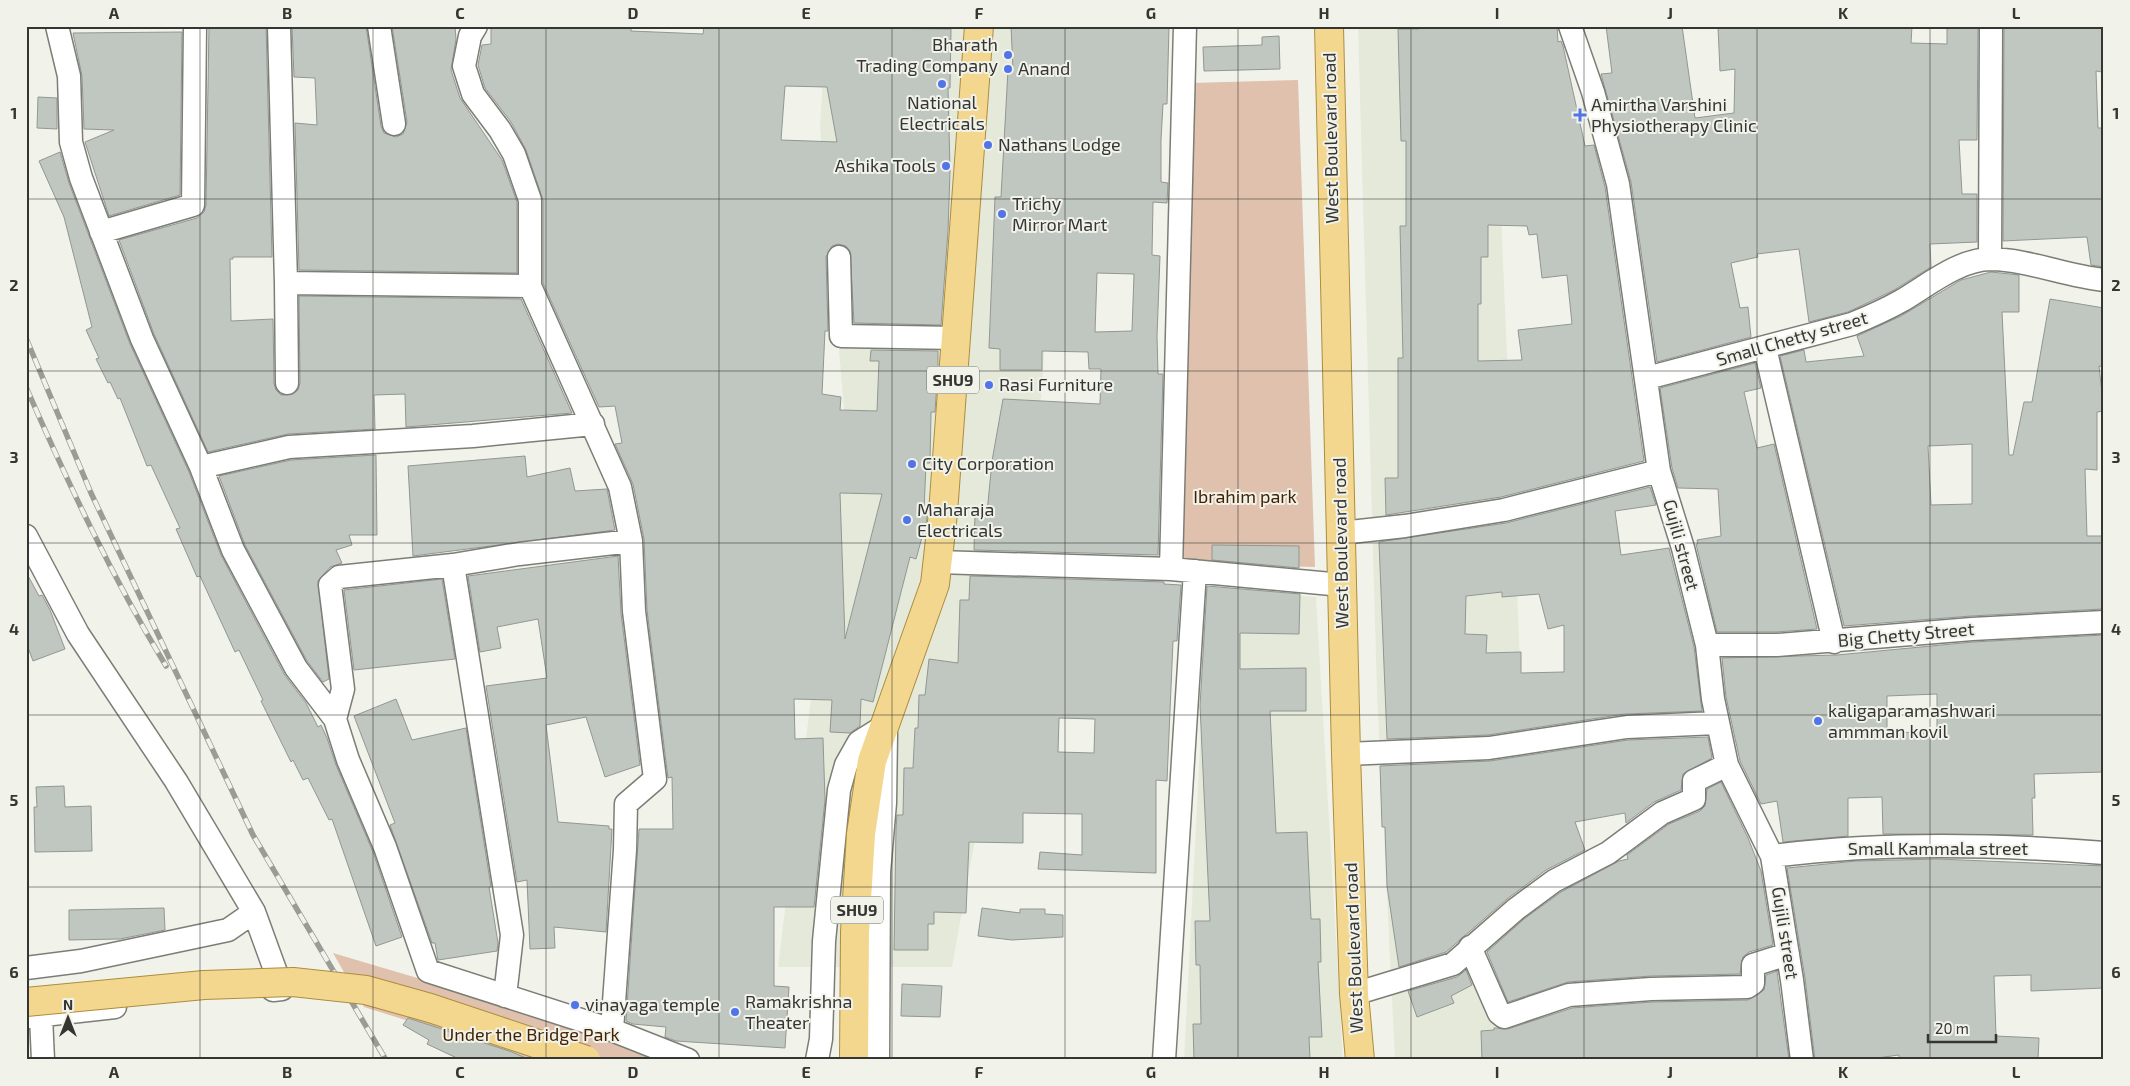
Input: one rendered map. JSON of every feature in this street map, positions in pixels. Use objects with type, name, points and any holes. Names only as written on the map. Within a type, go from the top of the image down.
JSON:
[{"type":"main road","name":"SHU9","points":[[854,1060],[856,932],[861,844],[872,761],[935,584],[956,338],[979,26]]},
{"type":"main road","name":"West Boulevard road","points":[[1329,26],[1346,754],[1354,994],[1360,1060]]},
{"type":"main road","points":[[31,1012],[204,985],[293,982],[366,990],[430,1008],[586,1060]]},
{"type":"street","points":[[57,26],[69,76],[70,142],[80,178],[142,339],[201,467],[233,550],[296,668],[335,719],[348,760],[385,847],[428,971],[612,1030],[688,1060]]},
{"type":"street","points":[[101,232],[193,206],[195,26]]},
{"type":"street","points":[[279,26],[287,383]]},
{"type":"street","points":[[379,26],[394,124]]},
{"type":"street","points":[[476,26],[470,36],[464,66],[473,94],[506,139],[514,154],[530,200],[530,286],[620,487],[631,541],[634,611],[655,779],[626,804],[612,1030]]},
{"type":"street","points":[[1171,569],[1185,26]]},
{"type":"street","name":"Gujili street","points":[[1570,26],[1593,92],[1618,184],[1647,378],[1658,471],[1683,548],[1707,644],[1717,723],[1727,765],[1772,856],[1788,954],[1802,1060]]},
{"type":"street","points":[[1990,259],[1991,26]]},
{"type":"street","points":[[839,257],[841,336],[956,338]]},
{"type":"street","name":"Small Chetty street","points":[[1647,378],[1765,348],[1870,317],[1965,265],[1990,259],[2021,262],[2104,280]]},
{"type":"street","points":[[286,283],[530,286]]},
{"type":"street","points":[[1765,348],[1790,444],[1834,642]]},
{"type":"street","points":[[201,467],[289,447],[473,436],[593,424]]},
{"type":"street","points":[[1341,533],[1404,526],[1504,510],[1658,471]]},
{"type":"street","points":[[26,536],[31,560],[176,781],[254,912],[282,989],[31,1012],[44,1060]]},
{"type":"street","points":[[335,719],[343,689],[330,585],[339,577],[453,565],[519,554],[631,541]]},
{"type":"street","points":[[937,562],[1171,569],[1342,585]]},
{"type":"street","points":[[453,565],[512,935],[505,996]]},
{"type":"street","points":[[1164,1060],[1194,571]]},
{"type":"street","name":"Big Chetty Street","points":[[1707,644],[1777,645],[1834,642],[1972,629],[2104,622]]},
{"type":"street","points":[[1346,754],[1489,748],[1627,727],[1717,723]]},
{"type":"street","points":[[817,1060],[822,1039],[824,941],[839,790],[846,765],[859,742],[886,725]]},
{"type":"street","points":[[878,1060],[879,872],[885,803],[886,725]]},
{"type":"street","points":[[1354,994],[1453,964],[1554,880],[1608,852],[1662,813],[1694,799],[1694,782],[1727,765]]},
{"type":"street","name":"Small Kammala street","points":[[1772,856],[1864,847],[2064,850],[2104,853]]},
{"type":"street","points":[[26,968],[81,961],[228,930],[254,912]]},
{"type":"street","points":[[1470,948],[1499,1013],[1504,1017],[1569,995],[1651,989],[1747,987],[1753,983],[1753,965],[1788,954]]},
{"type":"shaded area","points":[[826,26],[1069,26],[1031,530],[952,967],[778,967],[845,421],[820,127]]},
{"type":"shaded area","points":[[1358,26],[1493,26],[1537,1060],[1395,1060],[1377,694]]},
{"type":"shaded area","points":[[1208,589],[1316,597],[1343,1060],[1184,1060]]},
{"type":"green space","name":"Ibrahim park","points":[[1298,80],[1315,567],[1176,563],[1190,83]]},
{"type":"green space","name":"Under the Bridge Park","points":[[333,953],[693,1060],[533,1060],[364,1007]]},
{"type":"building","points":[[209,26],[266,26],[272,257],[233,257],[233,259],[230,259],[231,321],[273,319],[274,383],[276,390],[281,395],[293,394],[298,390],[300,383],[299,296],[521,299],[572,413],[406,427],[405,394],[374,395],[375,429],[288,434],[208,452],[154,334],[119,240],[197,218],[204,212],[206,205]]},
{"type":"building","points":[[292,26],[366,26],[381,126],[384,133],[396,137],[403,134],[407,122],[392,26],[455,26],[456,39],[451,70],[460,98],[502,160],[517,202],[517,273],[299,270],[295,123],[317,125],[315,78],[294,77]]},
{"type":"building","points":[[491,26],[631,26],[631,31],[703,34],[704,26],[951,29],[950,88],[948,88],[950,171],[948,231],[941,325],[854,323],[850,251],[846,246],[838,244],[832,246],[826,257],[828,331],[825,331],[822,394],[841,397],[840,410],[877,411],[879,361],[870,361],[871,350],[938,351],[938,368],[935,412],[931,412],[930,463],[926,463],[924,511],[927,512],[927,519],[916,559],[910,557],[873,702],[861,699],[860,726],[850,733],[830,732],[832,700],[794,699],[795,739],[823,738],[825,800],[814,907],[774,907],[774,986],[789,987],[785,1048],[676,1041],[665,1037],[666,1027],[633,1024],[626,1021],[639,829],[673,829],[672,777],[668,778],[647,610],[644,539],[633,484],[615,444],[622,443],[615,406],[599,407],[543,283],[543,200],[526,150],[511,122],[485,88],[478,65],[482,45],[491,44]],"holes":[[[785,86],[827,87],[837,142],[781,140]],[[840,493],[882,494],[845,639]]]},
{"type":"building","points":[[1011,26],[1169,26],[1167,104],[1163,104],[1161,140],[1161,182],[1168,183],[1167,203],[1153,202],[1152,255],[1160,256],[1157,336],[1158,374],[1163,374],[1158,555],[974,550],[975,513],[987,513],[992,461],[1003,399],[1100,404],[1101,369],[1089,369],[1088,352],[1042,351],[1042,370],[1000,370],[1000,349],[989,348],[995,197],[1001,197],[1008,70],[1013,70]],"holes":[[[1097,273],[1134,274],[1132,331],[1095,332]]]},
{"type":"building","points":[[1419,26],[1557,26],[1558,42],[1561,41],[1563,46],[1585,146],[1594,145],[1605,187],[1644,461],[1501,497],[1386,515],[1385,478],[1398,478],[1398,358],[1403,358],[1400,226],[1406,226],[1406,141],[1401,141],[1398,29],[1419,29]],"holes":[[[1488,225],[1527,226],[1529,235],[1537,234],[1542,278],[1567,275],[1572,324],[1518,330],[1522,360],[1478,361],[1478,304],[1481,304],[1481,257],[1488,257]]]},
{"type":"building","points":[[1606,26],[1682,26],[1695,118],[1734,113],[1735,69],[1720,71],[1718,27],[1912,26],[1911,43],[1947,44],[1947,28],[1978,28],[1977,140],[1959,140],[1962,194],[1977,194],[1977,242],[1930,244],[1931,267],[1894,290],[1848,312],[1809,322],[1799,249],[1757,254],[1758,257],[1731,263],[1740,308],[1748,307],[1751,337],[1657,362],[1631,182],[1601,74],[1612,73]]},
{"type":"building","points":[[2004,26],[2104,26],[2102,72],[2096,71],[2098,128],[2104,128],[2104,267],[2091,265],[2087,237],[2003,241]]},
{"type":"building","points":[[182,32],[180,195],[109,216],[85,142],[114,130],[84,129],[82,76],[73,33]]},
{"type":"building","points":[[1279,36],[1280,69],[1204,71],[1203,47],[1262,45],[1262,37]]},
{"type":"building","points":[[38,97],[57,98],[57,129],[37,128]]},
{"type":"building","points":[[60,152],[69,183],[130,344],[189,472],[221,555],[284,674],[306,703],[318,727],[321,725],[373,852],[402,937],[376,946],[332,819],[329,820],[308,778],[303,780],[293,760],[291,762],[261,701],[263,700],[239,650],[235,652],[200,576],[197,577],[176,529],[180,528],[151,465],[147,466],[120,398],[118,399],[110,382],[108,383],[96,359],[99,358],[86,330],[92,327],[64,217],[39,161]]},
{"type":"building","points":[[1991,272],[2019,275],[2019,312],[2002,312],[2009,455],[2013,455],[2024,402],[2032,402],[2050,299],[2104,308],[2104,367],[2099,366],[2104,411],[2097,412],[2097,470],[2085,469],[2087,536],[2103,536],[2102,609],[1971,616],[1844,626],[1780,356],[1804,350],[1806,362],[1864,356],[1857,336],[1901,316],[1961,280]],"holes":[[[1972,444],[1972,504],[1931,505],[1928,446]]]},
{"type":"building","points":[[1755,363],[1761,388],[1744,392],[1757,448],[1774,444],[1817,629],[1776,632],[1717,632],[1696,544],[1698,544],[1697,540],[1721,536],[1718,489],[1678,488],[1672,468],[1660,388]]},
{"type":"building","points":[[376,455],[377,535],[349,535],[352,545],[336,550],[342,563],[330,567],[318,581],[329,679],[323,682],[307,661],[245,545],[219,476],[291,460]]},
{"type":"building","points":[[525,456],[527,477],[570,468],[575,491],[607,489],[615,530],[413,556],[408,466]]},
{"type":"building","points":[[1650,487],[1656,505],[1615,511],[1621,555],[1669,548],[1694,647],[1702,711],[1625,714],[1488,735],[1387,739],[1379,542],[1506,523]],"holes":[[[1502,592],[1502,597],[1539,594],[1548,629],[1564,625],[1564,672],[1521,673],[1521,652],[1486,653],[1487,635],[1465,634],[1466,596]]]},
{"type":"building","points":[[1212,545],[1299,546],[1299,568],[1212,560]]},
{"type":"building","points":[[618,556],[621,613],[640,765],[605,777],[586,717],[546,725],[558,822],[609,826],[609,829],[612,829],[606,932],[554,927],[555,948],[530,949],[527,880],[517,882],[486,686],[547,678],[538,619],[497,627],[501,648],[480,652],[468,576]]},
{"type":"building","points":[[26,572],[39,596],[42,595],[50,610],[65,649],[33,661],[26,642]]},
{"type":"building","points":[[970,576],[1164,582],[1164,584],[1181,585],[1177,641],[1173,641],[1167,781],[1156,780],[1156,873],[1038,869],[1040,852],[1082,855],[1082,814],[1023,813],[1023,843],[969,842],[966,913],[934,912],[934,924],[928,924],[928,950],[894,950],[897,815],[903,815],[904,768],[913,768],[915,728],[918,728],[919,695],[925,695],[929,659],[958,663],[960,600],[969,600]],"holes":[[[1059,718],[1095,719],[1094,753],[1058,752]]]},
{"type":"building","points":[[442,579],[455,659],[354,670],[344,590]]},
{"type":"building","points":[[1207,586],[1300,594],[1299,634],[1240,633],[1240,669],[1306,668],[1306,711],[1270,711],[1276,833],[1307,832],[1311,919],[1320,919],[1321,962],[1318,962],[1322,1037],[1309,1037],[1310,1060],[1194,1060],[1193,1024],[1201,1024],[1200,965],[1196,965],[1195,921],[1210,921],[1200,706]]},
{"type":"building","points":[[2104,635],[2104,772],[2034,774],[2035,798],[2032,798],[2033,835],[1883,834],[1882,797],[1848,798],[1848,836],[1783,842],[1777,801],[1761,804],[1740,761],[1726,697],[1722,658],[1837,655],[1973,642]],"holes":[[[1937,694],[1937,733],[1887,732],[1887,696]]]},
{"type":"building","points":[[396,699],[412,740],[466,728],[491,887],[489,887],[498,943],[497,951],[438,960],[435,943],[432,943],[390,825],[395,823],[354,716]]},
{"type":"building","points":[[1708,737],[1712,758],[1683,774],[1681,790],[1654,802],[1626,823],[1625,813],[1575,822],[1585,850],[1546,870],[1507,899],[1446,952],[1399,967],[1387,886],[1385,827],[1382,827],[1380,766],[1490,761],[1628,740]]},
{"type":"building","points":[[1721,782],[1748,838],[1761,871],[1773,945],[1749,952],[1743,957],[1740,974],[1651,976],[1568,982],[1508,1002],[1487,952],[1524,919],[1561,892],[1619,861],[1628,859],[1627,855],[1669,824],[1700,811],[1705,806],[1707,789]]},
{"type":"building","points":[[64,786],[65,807],[91,806],[92,851],[35,852],[34,807],[37,807],[36,787]]},
{"type":"building","points":[[1938,859],[2104,866],[2104,988],[2031,991],[2031,975],[1994,976],[1996,1036],[2039,1038],[2038,1060],[1899,1060],[1899,1055],[1862,1060],[1815,1060],[1805,978],[1787,868],[1856,861]]},
{"type":"building","points":[[164,908],[165,930],[120,939],[69,940],[69,910]]},
{"type":"building","points":[[982,908],[1020,913],[1020,909],[1045,909],[1045,914],[1063,915],[1063,937],[1012,940],[978,936]]},
{"type":"building","points":[[1466,970],[1472,985],[1451,996],[1454,1003],[1417,1017],[1408,991],[1457,977]]},
{"type":"building","points":[[1777,971],[1789,1060],[1482,1060],[1481,1031],[1494,1030],[1494,1028],[1508,1029],[1572,1008],[1652,1002],[1748,1000],[1764,990],[1766,975]]},
{"type":"building","points":[[902,984],[942,986],[940,1017],[901,1016]]},
{"type":"building","points":[[408,1018],[512,1052],[530,1060],[461,1060],[427,1044],[429,1040],[403,1025]]},
{"type":"railway","points":[[26,338],[91,493],[253,835],[386,1060]]},
{"type":"railway","points":[[26,387],[91,529],[127,598],[166,666]]},
{"type":"place","name":"Bharath Trading Company","points":[[1008,55]]},
{"type":"place","name":"Anand","points":[[1008,69]]},
{"type":"place","name":"National Electricals","points":[[942,84]]},
{"type":"place","name":"Amirtha Varshini Physiotherapy Clinic","points":[[1580,115]]},
{"type":"place","name":"Nathans Lodge","points":[[988,145]]},
{"type":"place","name":"Ashika Tools","points":[[946,166]]},
{"type":"place","name":"Trichy Mirror Mart","points":[[1002,214]]},
{"type":"place","name":"Rasi Furniture","points":[[989,385]]},
{"type":"place","name":"City Corporation","points":[[912,464]]},
{"type":"place","name":"Maharaja Electricals","points":[[907,520]]},
{"type":"place","name":"kaligaparamashwari ammman kovil","points":[[1818,721]]},
{"type":"place","name":"vinayaga temple","points":[[575,1005]]},
{"type":"place","name":"Ramakrishna Theater","points":[[735,1012]]}]
